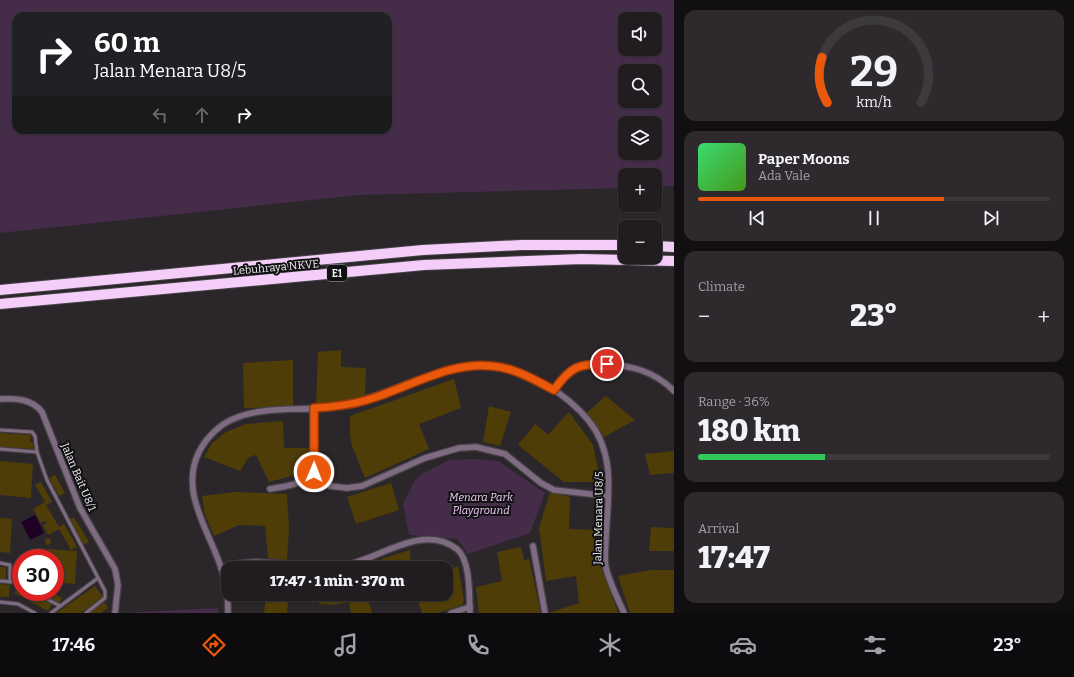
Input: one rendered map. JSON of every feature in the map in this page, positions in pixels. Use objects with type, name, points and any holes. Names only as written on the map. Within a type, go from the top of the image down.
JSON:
[{"type":"highway","name":"Lebuhraya NKVE","points":[[0,290],[423,250],[520,245],[618,245]]},
{"type":"highway","points":[[662,246],[674,247]]},
{"type":"highway","name":"Lebuhraya NKVE","points":[[0,304],[431,265],[581,259],[674,261]]},
{"type":"street","points":[[554,390],[562,379],[574,368],[586,364],[598,364],[639,368],[659,378],[674,391]]},
{"type":"street","name":"Jalan Menara U8/5","points":[[221,568],[194,499],[193,471],[200,452],[218,429],[234,418],[257,412],[342,406],[368,399],[451,369],[474,365],[493,366],[512,370],[554,390],[582,414],[602,440],[608,463],[606,568],[624,613]]},
{"type":"street","name":"Jalan Bait U8/1","points":[[0,398],[26,400],[42,412],[80,508],[115,569],[118,585],[115,613]]},
{"type":"street","points":[[314,408],[314,472],[321,481],[330,486],[347,488],[362,486],[424,458],[459,448],[476,447],[505,454],[540,482],[554,490],[608,496]]},
{"type":"street","points":[[270,489],[293,486],[304,481],[314,472]]},
{"type":"street","points":[[362,561],[418,540],[434,540],[450,545],[462,554],[467,570],[470,610],[451,613]]},
{"type":"street","points":[[533,546],[545,613]]},
{"type":"street","name":"Jalan Menara U8/5","points":[[227,601],[228,613]]},
{"type":"lane","points":[[0,430],[34,433],[37,452],[47,480],[106,596],[86,613]]},
{"type":"lane","points":[[0,449],[37,452]]},
{"type":"lane","points":[[0,563],[10,565],[10,582],[0,581]]},
{"type":"lane","points":[[51,613],[98,578]]},
{"type":"lane","points":[[51,601],[60,606]]},
{"type":"lane","points":[[0,602],[18,604],[35,613]]},
{"type":"green space","points":[[0,0],[674,0],[674,186],[662,187],[662,168],[618,168],[618,188],[359,195],[0,233]]},
{"type":"green space","name":"Menara Park Playground","points":[[476,459],[498,461],[545,493],[530,533],[468,554],[457,539],[409,535],[403,504],[414,482],[421,474],[450,460]]},
{"type":"green space","points":[[218,608],[218,613],[120,613]]},
{"type":"shaded area","points":[[35,515],[44,533],[30,540],[21,522]]},
{"type":"building","points":[[341,350],[341,367],[366,368],[365,396],[316,406],[318,352]]},
{"type":"building","points":[[293,360],[293,407],[244,408],[243,363]]},
{"type":"building","points":[[454,379],[461,408],[419,424],[429,449],[365,478],[352,446],[350,435],[350,416]]},
{"type":"building","points":[[606,396],[635,420],[604,437],[586,413]]},
{"type":"building","points":[[489,406],[511,412],[500,446],[483,442]]},
{"type":"building","points":[[569,412],[593,445],[598,469],[597,482],[564,482],[518,445],[535,424],[548,435]]},
{"type":"building","points":[[283,421],[284,448],[310,448],[311,471],[269,482],[256,455],[249,457],[240,471],[204,457],[212,443],[226,432],[246,424]]},
{"type":"building","points":[[0,433],[31,435],[30,442],[33,442],[33,449],[0,447]]},
{"type":"building","points":[[674,451],[674,473],[650,475],[645,454]]},
{"type":"building","points":[[0,461],[33,464],[31,498],[0,495]]},
{"type":"building","points":[[55,475],[65,493],[59,496],[49,478]]},
{"type":"building","points":[[41,482],[52,502],[46,505],[59,527],[64,524],[77,547],[71,550],[59,529],[48,535],[43,525],[47,523],[45,521],[41,523],[33,509],[45,502],[35,485]]},
{"type":"building","points":[[391,483],[399,510],[356,524],[347,497]]},
{"type":"building","points":[[235,492],[287,494],[289,528],[287,560],[268,558],[265,526],[239,525],[214,536],[205,515],[202,496]]},
{"type":"building","points":[[550,492],[570,497],[569,529],[601,530],[599,550],[603,572],[618,613],[549,613],[579,603],[576,576],[546,581],[539,528]]},
{"type":"building","points":[[74,517],[89,542],[83,545],[68,520]]},
{"type":"building","points":[[0,518],[12,519],[10,553],[0,552]]},
{"type":"building","points":[[651,527],[674,528],[674,551],[649,551]]},
{"type":"building","points":[[50,538],[51,544],[46,545],[45,539]]},
{"type":"building","points":[[521,547],[524,560],[529,559],[541,613],[479,613],[476,587],[502,581],[497,552]]},
{"type":"building","points":[[64,550],[77,551],[75,584],[64,583]]},
{"type":"building","points":[[410,550],[411,561],[382,561],[381,559]]},
{"type":"building","points":[[458,566],[464,600],[462,605],[438,613],[422,613],[418,601],[453,601],[453,568]]},
{"type":"building","points":[[0,567],[6,567],[6,579],[0,579]]},
{"type":"building","points":[[651,570],[674,570],[674,613],[630,613],[618,576]]},
{"type":"building","points":[[0,584],[10,585],[9,597],[0,597]]},
{"type":"building","points":[[95,586],[103,597],[81,613],[56,613]]},
{"type":"building","points":[[29,601],[46,601],[52,604],[48,611]]},
{"type":"building","points":[[54,601],[60,601],[59,604]]},
{"type":"building","points":[[103,601],[108,608],[101,613],[87,613]]},
{"type":"building","points":[[266,601],[288,601],[287,613],[264,613]]},
{"type":"building","points":[[319,601],[369,601],[372,613],[351,613],[349,602],[332,605],[319,604]]},
{"type":"route","points":[[314,472],[314,408],[342,406],[368,399],[451,369],[467,366],[493,366],[512,370],[535,379],[554,390],[562,379],[574,368],[586,364],[607,364]]}]
